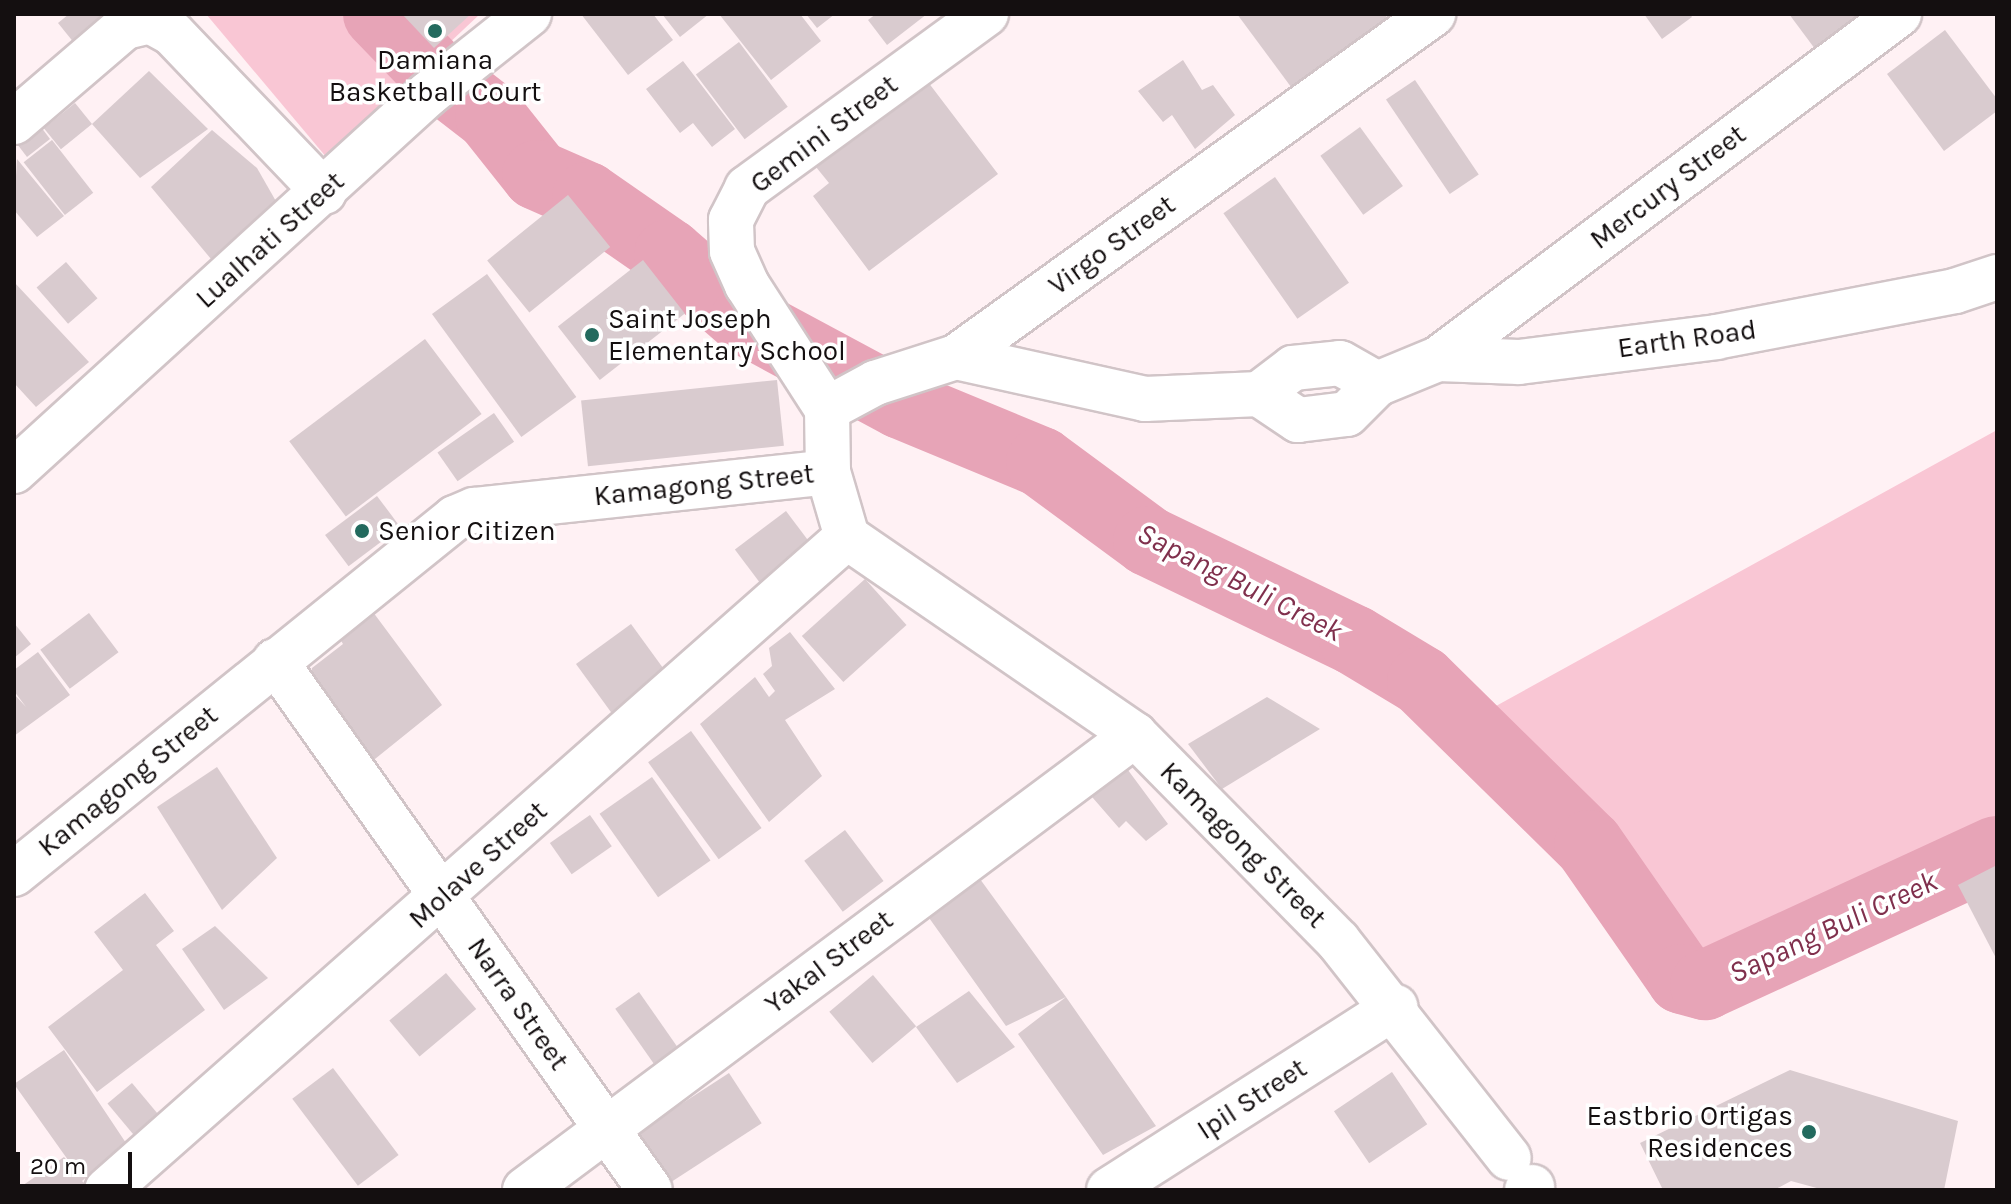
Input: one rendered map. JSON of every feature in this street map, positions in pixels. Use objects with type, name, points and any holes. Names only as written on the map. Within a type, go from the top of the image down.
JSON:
[{"type":"street","name":"Lualhati Street","points":[[14,471],[324,192],[428,94],[529,14]]},
{"type":"street","name":"Gemini Street","points":[[853,394],[777,336],[732,251],[731,220],[747,188],[986,14]]},
{"type":"street","name":"Virgo Street","points":[[853,394],[956,357],[1433,14]]},
{"type":"street","name":"Mercury Street","points":[[1438,359],[1899,14]]},
{"type":"street","points":[[14,122],[125,27],[150,21],[172,33],[324,192]]},
{"type":"street","name":"Earth Road","points":[[956,357],[1145,399],[1259,394],[1298,420],[1347,414],[1377,384],[1438,359],[1519,362],[1716,337],[1955,291],[1997,277]]},
{"type":"street","points":[[828,472],[853,394]]},
{"type":"street","name":"Kamagong Street","points":[[14,874],[455,518],[474,510],[828,472],[847,537],[1135,735],[1338,941],[1395,1007],[1523,1179]]},
{"type":"street","name":"Molave Street","points":[[107,1190],[443,898],[847,537]]},
{"type":"street","name":"Narra Street","points":[[275,661],[650,1190]]},
{"type":"street","name":"Yakal Street","points":[[525,1190],[1135,735]]},
{"type":"street","name":"Ipil Street","points":[[1109,1190],[1395,1007]]},
{"type":"shaded area","points":[[206,14],[480,14],[327,158]]},
{"type":"shaded area","points":[[1997,430],[1997,827],[1695,963],[1574,807],[1476,717]]},
{"type":"building","points":[[69,14],[123,14],[79,49],[58,23]]},
{"type":"building","name":"Damiana Basketball Court","points":[[402,14],[471,14],[434,48]]},
{"type":"building","points":[[581,14],[653,14],[673,40],[628,75]]},
{"type":"building","points":[[662,14],[709,14],[680,37]]},
{"type":"building","points":[[719,14],[800,14],[821,41],[771,80]]},
{"type":"building","points":[[806,14],[835,14],[817,28]]},
{"type":"building","points":[[876,14],[927,14],[887,45],[868,20]]},
{"type":"building","points":[[1237,14],[1384,14],[1389,19],[1294,91]]},
{"type":"building","points":[[1644,14],[1690,14],[1692,17],[1662,39]]},
{"type":"building","points":[[1789,14],[1857,14],[1865,25],[1821,57]]},
{"type":"building","points":[[1945,30],[1997,99],[1997,111],[1944,151],[1887,74]]},
{"type":"building","points":[[739,42],[788,107],[745,139],[696,74]]},
{"type":"building","points":[[1183,60],[1202,90],[1213,85],[1235,115],[1195,149],[1172,115],[1163,122],[1138,91]]},
{"type":"building","points":[[683,61],[735,129],[712,147],[693,123],[680,133],[646,89]]},
{"type":"building","points":[[149,71],[208,129],[140,178],[92,124]]},
{"type":"building","points":[[1415,80],[1479,175],[1450,194],[1386,100]]},
{"type":"building","points":[[928,82],[998,174],[869,271],[813,196],[829,183],[816,167]]},
{"type":"building","points":[[75,103],[92,124],[61,149],[44,128]]},
{"type":"building","points":[[35,119],[50,139],[27,157],[14,140]]},
{"type":"building","points":[[1360,127],[1403,186],[1363,215],[1320,156]]},
{"type":"building","points":[[212,130],[257,168],[277,203],[211,259],[151,187]]},
{"type":"building","points":[[52,140],[93,193],[65,215],[24,162]]},
{"type":"building","points":[[17,159],[64,216],[37,237],[14,210]]},
{"type":"building","points":[[1275,177],[1349,283],[1297,319],[1223,213]]},
{"type":"building","points":[[568,195],[610,247],[529,313],[487,260]]},
{"type":"building","points":[[643,260],[685,314],[600,380],[558,326]]},
{"type":"building","points":[[66,262],[97,298],[68,324],[37,288]]},
{"type":"building","points":[[487,274],[576,397],[521,437],[432,314]]},
{"type":"building","points":[[14,282],[89,362],[36,407],[14,383]]},
{"type":"building","points":[[425,339],[482,414],[346,516],[289,441]]},
{"type":"building","points":[[777,380],[784,446],[588,466],[581,401]]},
{"type":"building","points":[[494,413],[514,442],[458,481],[437,453]]},
{"type":"building","name":"Senior Citizen","points":[[377,496],[400,527],[349,566],[325,535]]},
{"type":"building","points":[[786,511],[819,555],[768,593],[735,550]]},
{"type":"building","points":[[865,579],[906,625],[843,682],[802,636]]},
{"type":"building","points":[[370,608],[442,705],[370,763],[310,678],[312,668],[343,644],[337,634]]},
{"type":"building","points":[[89,613],[118,652],[70,689],[40,650]]},
{"type":"building","points":[[14,623],[31,644],[14,658]]},
{"type":"building","points":[[631,624],[674,683],[619,723],[576,664]]},
{"type":"building","points":[[790,632],[835,689],[785,720],[822,776],[769,822],[700,724],[755,677],[769,697],[775,691],[763,674],[772,666],[769,648]]},
{"type":"building","points":[[38,652],[70,695],[14,736],[14,694],[26,707],[14,691],[14,670]]},
{"type":"building","points":[[1267,697],[1320,729],[1222,789],[1188,744]]},
{"type":"building","points":[[691,731],[762,828],[719,859],[648,762]]},
{"type":"building","points":[[1122,762],[1168,824],[1146,841],[1126,821],[1119,828],[1086,790]]},
{"type":"building","points":[[217,767],[277,858],[222,910],[157,807]]},
{"type":"building","points":[[652,777],[711,861],[658,897],[600,814]]},
{"type":"building","points":[[590,815],[612,846],[572,874],[550,843]]},
{"type":"building","points":[[845,830],[884,881],[843,912],[804,861]]},
{"type":"building","points":[[1997,865],[1997,960],[1958,885]]},
{"type":"building","points":[[980,879],[1066,997],[1006,1026],[927,915]]},
{"type":"building","points":[[145,893],[174,931],[156,945],[205,1010],[97,1092],[48,1027],[123,970],[94,932]]},
{"type":"building","points":[[215,926],[268,978],[224,1010],[182,949]]},
{"type":"building","points":[[446,973],[476,1009],[420,1057],[389,1021]]},
{"type":"building","points":[[873,975],[916,1026],[872,1063],[829,1012]]},
{"type":"building","points":[[969,991],[1015,1047],[957,1083],[916,1027]]},
{"type":"building","points":[[639,992],[677,1047],[654,1064],[615,1009]]},
{"type":"building","points":[[1066,997],[1156,1126],[1103,1155],[1018,1034]]},
{"type":"building","points":[[64,1050],[126,1143],[82,1181],[86,1185],[80,1190],[16,1190],[64,1157],[73,1167],[14,1084]]},
{"type":"building","points":[[333,1068],[399,1155],[358,1186],[292,1099]]},
{"type":"building","name":"Eastbrio Ortigas Residences","points":[[1790,1070],[1958,1121],[1944,1190],[1824,1190],[1791,1181],[1774,1190],[1663,1190],[1640,1143]]},
{"type":"building","points":[[1392,1072],[1427,1124],[1369,1163],[1334,1111]]},
{"type":"building","points":[[729,1073],[762,1123],[667,1185],[634,1135]]},
{"type":"building","points":[[132,1083],[167,1125],[143,1146],[107,1104]]},
{"type":"waterway","name":"Sapang Buli Creek","points":[[378,14],[437,75],[490,116],[537,175],[587,197],[669,254],[745,320],[901,404],[1041,462],[1148,541],[1354,640],[1422,681],[1589,845],[1682,979],[1705,985],[1997,851]]},
{"type":"place","name":"Damiana Basketball Court","points":[[435,31]]},
{"type":"place","name":"Saint Joseph Elementary School","points":[[592,335]]},
{"type":"place","name":"Senior Citizen","points":[[362,531]]},
{"type":"place","name":"Eastbrio Ortigas Residences","points":[[1809,1132]]}]
